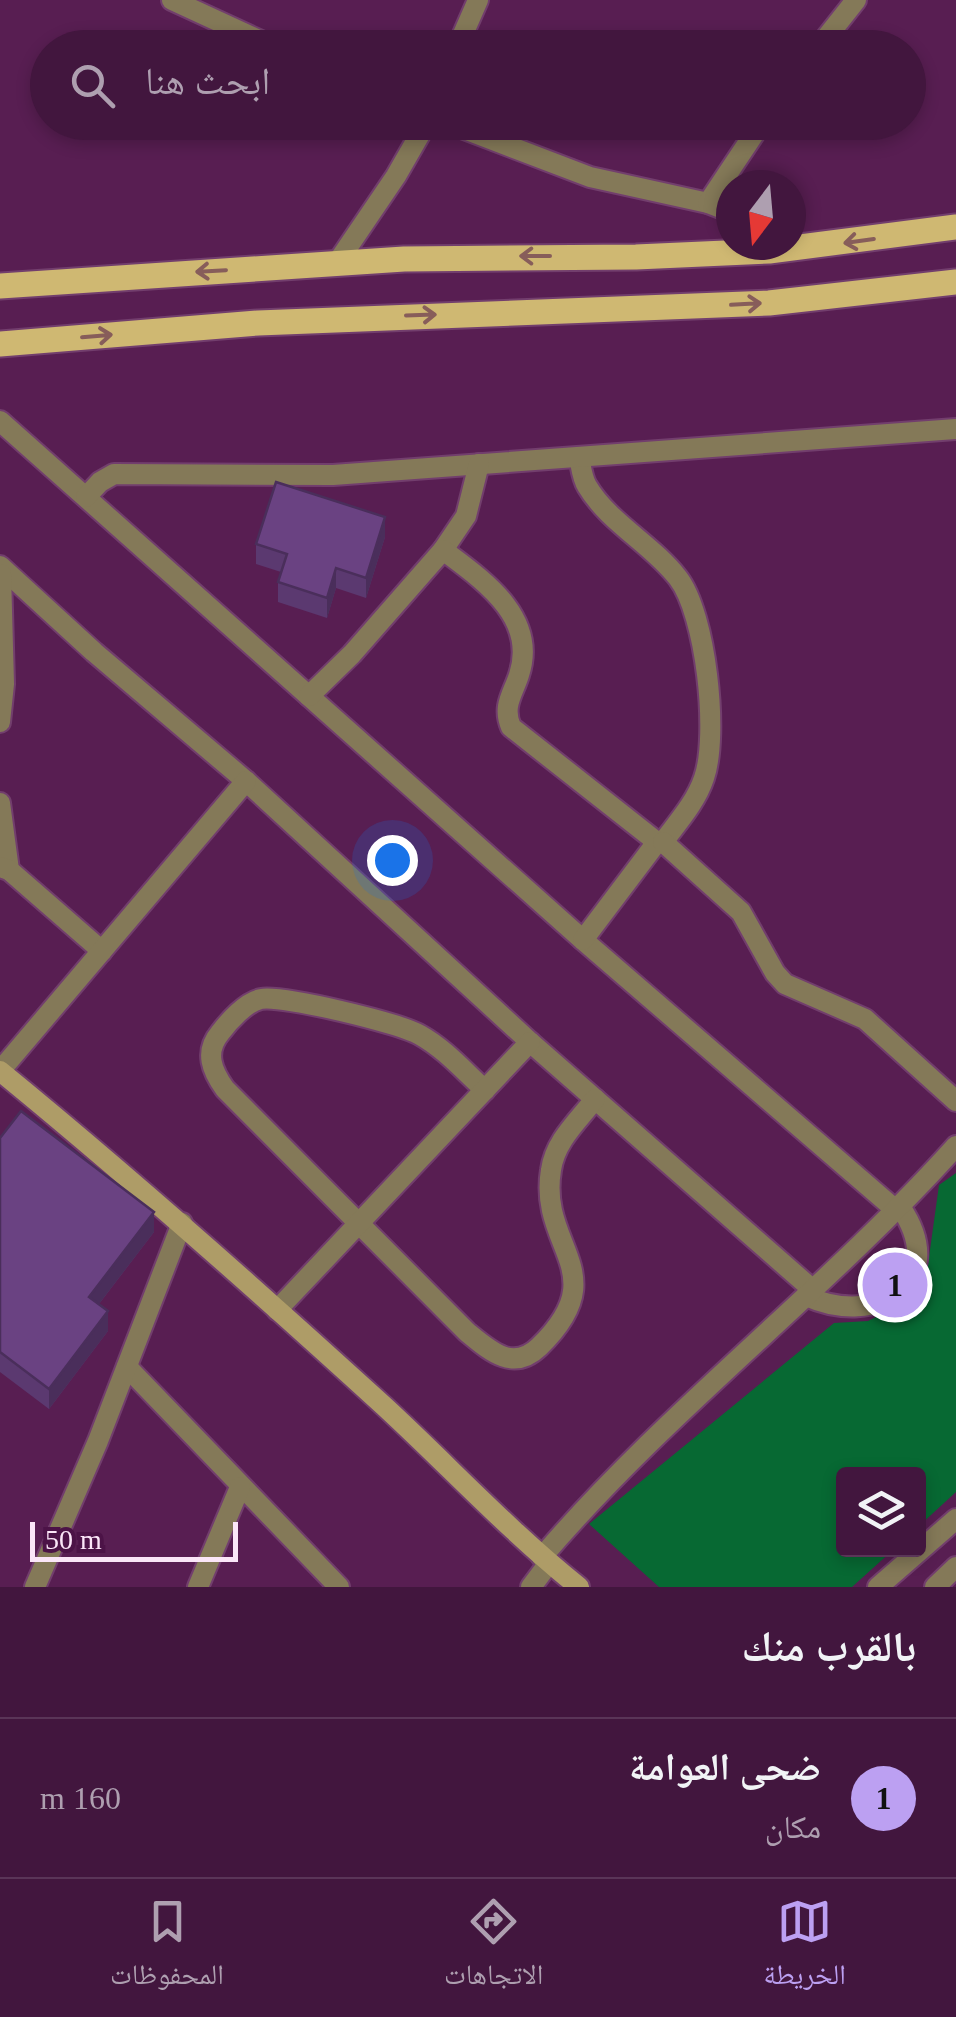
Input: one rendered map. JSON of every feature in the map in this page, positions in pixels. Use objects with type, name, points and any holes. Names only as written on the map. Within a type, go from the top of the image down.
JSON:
[{"type":"main road","points":[[0,286],[337,263],[484,256],[636,257],[822,246],[956,228]]},
{"type":"main road","points":[[0,344],[276,322],[769,303],[956,282]]},
{"type":"street","points":[[172,0],[237,30]]},
{"type":"street","points":[[465,30],[478,0]]},
{"type":"street","points":[[832,30],[856,0]]},
{"type":"street","points":[[337,263],[417,140]]},
{"type":"street","points":[[493,140],[590,177],[716,206]]},
{"type":"street","points":[[708,203],[750,140]]},
{"type":"street","points":[[806,240],[822,246]]},
{"type":"street","points":[[0,421],[583,940],[899,1210],[914,1233],[916,1250],[905,1288],[876,1306],[859,1308],[840,1308],[810,1293],[246,781],[2,571]]},
{"type":"street","points":[[86,497],[114,474],[334,475],[956,429]]},
{"type":"street","points":[[579,457],[584,484],[681,581],[700,635],[711,706],[709,755],[697,793],[583,940]]},
{"type":"street","points":[[309,696],[352,654],[443,550],[466,516],[479,464]]},
{"type":"street","points":[[443,550],[482,580],[512,612],[520,627],[524,654],[506,708],[511,727],[660,842],[741,912],[774,974],[784,984],[865,1019],[956,1101]]},
{"type":"street","points":[[0,722],[2,571]]},
{"type":"street","points":[[246,781],[0,1071],[182,1223],[436,1454],[545,1560],[579,1587]]},
{"type":"street","points":[[0,803],[4,868],[102,951]]},
{"type":"street","points":[[485,1090],[417,1033],[347,1013],[267,998],[244,1008],[220,1032],[210,1058],[213,1073],[225,1089],[360,1225],[487,1348],[510,1360],[529,1356],[568,1312],[575,1272],[551,1207],[551,1166],[556,1148],[595,1099]]},
{"type":"street","points":[[277,1310],[530,1042]]},
{"type":"street","points":[[531,1587],[545,1560],[592,1498],[899,1210],[956,1146]]},
{"type":"street","points":[[34,1587],[98,1441],[182,1223]]},
{"type":"street","points":[[126,1367],[338,1587]]},
{"type":"street","points":[[198,1587],[240,1486]]},
{"type":"street","points":[[879,1587],[956,1519]]},
{"type":"street","points":[[935,1587],[956,1567]]},
{"type":"green space","points":[[956,1173],[956,1492],[926,1520],[926,1467],[836,1467],[836,1557],[885,1557],[852,1587],[659,1587],[589,1524],[834,1323],[868,1321],[924,1293],[939,1185]]},
{"type":"building","points":[[276,482],[385,517],[366,578],[336,568],[327,598],[278,582],[287,554],[256,544]]},
{"type":"building","points":[[21,1111],[154,1212],[89,1297],[108,1311],[49,1389],[0,1352],[0,1138]]},
{"type":"place","name":"ضحى العوامة","points":[[895,1285]]}]
